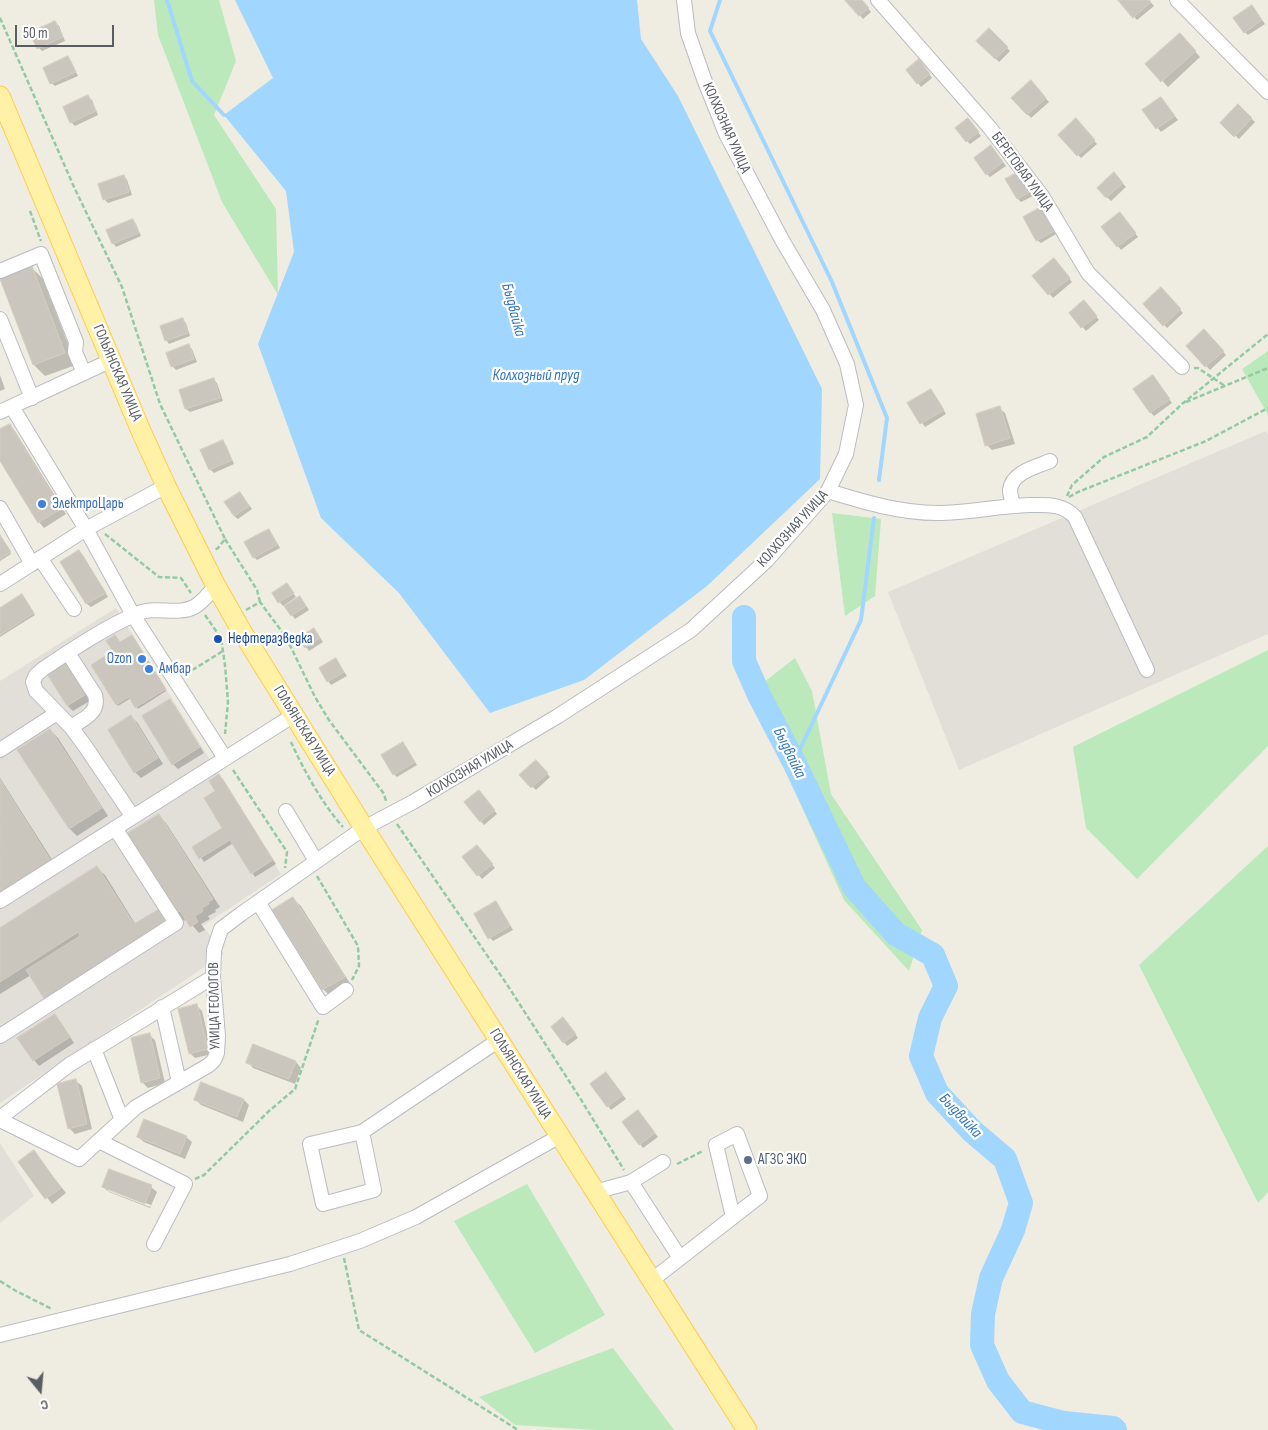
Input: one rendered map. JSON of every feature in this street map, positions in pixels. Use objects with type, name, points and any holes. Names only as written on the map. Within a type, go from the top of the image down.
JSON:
[{"type":"main road","name":"ГОЛЬЯНСКАЯ УЛИЦА","points":[[0,96],[5,120],[166,486],[216,586],[234,616],[288,719],[358,832],[499,1040],[747,1430]]},
{"type":"street","name":"КОЛХОЗНАЯ УЛИЦА","points":[[358,832],[413,802],[558,716],[691,630],[767,560],[828,491],[846,454],[856,405],[848,364],[823,310],[782,240],[726,134],[688,33],[684,0]]},
{"type":"street","name":"БЕРЕГОВАЯ УЛИЦА","points":[[878,0],[990,128],[1042,196],[1088,273],[1182,367]]},
{"type":"street","points":[[1177,0],[1268,92]]},
{"type":"street","points":[[0,271],[42,254],[76,342],[75,352],[84,373]]},
{"type":"street","points":[[0,320],[32,398]]},
{"type":"street","points":[[112,360],[6,409],[90,527],[133,615],[225,758]]},
{"type":"street","points":[[1013,505],[1010,491],[1016,476],[1050,461]]},
{"type":"street","points":[[0,584],[90,527],[166,486]]},
{"type":"street","points":[[828,491],[862,502],[926,513],[954,512],[1013,505],[1047,504],[1060,506],[1070,511],[1075,517],[1147,670]]},
{"type":"street","points":[[0,508],[36,561],[74,609]]},
{"type":"street","points":[[133,817],[71,727],[36,691],[33,682],[36,675],[43,669],[138,612],[193,608],[216,586]]},
{"type":"street","points":[[68,653],[95,695],[97,702],[95,708],[86,717],[71,727]]},
{"type":"street","points":[[0,750],[57,712]]},
{"type":"street","points":[[0,902],[288,719]]},
{"type":"street","points":[[286,811],[313,863]]},
{"type":"street","points":[[0,1036],[176,923],[115,828]]},
{"type":"street","name":"УЛИЦА ГЕОЛОГОВ","points":[[0,1119],[79,1159],[136,1108],[210,1064],[217,1053],[218,1036],[213,977],[214,950],[221,929],[358,832]]},
{"type":"street","points":[[258,902],[324,1006],[346,990]]},
{"type":"street","points":[[0,1119],[68,1065],[213,977]]},
{"type":"street","points":[[162,1007],[178,1082]]},
{"type":"street","points":[[362,1132],[374,1190],[323,1204],[310,1144],[362,1132],[499,1040]]},
{"type":"street","points":[[94,1049],[122,1120]]},
{"type":"street","points":[[652,1280],[680,1258],[733,1217],[760,1196],[737,1134],[716,1145],[733,1217]]},
{"type":"street","points":[[0,1334],[290,1264],[360,1241],[416,1217],[560,1136]]},
{"type":"street","points":[[99,1141],[185,1184],[154,1244]]},
{"type":"street","points":[[595,1192],[631,1182],[663,1162]]},
{"type":"street","points":[[631,1182],[680,1258]]},
{"type":"path","points":[[0,18],[2,27],[74,187],[122,287],[160,404],[225,539],[257,590],[260,602],[286,637],[315,697],[329,720],[384,794],[390,814],[506,983],[631,1182]]},
{"type":"path","points":[[1268,334],[1182,404],[1146,437],[1104,457],[1072,485],[1066,499],[1078,492],[1206,441],[1268,408]]},
{"type":"path","points":[[1182,367],[1198,368],[1226,386]]},
{"type":"path","points":[[1182,404],[1268,368]]},
{"type":"path","points":[[90,527],[159,577],[181,578],[221,638],[228,702],[224,736],[225,758],[287,852],[284,884]]},
{"type":"path","points":[[202,557],[218,548],[225,539]]},
{"type":"path","points":[[218,634],[225,629],[221,623],[260,602]]},
{"type":"path","points":[[175,680],[223,651]]},
{"type":"path","points":[[288,719],[301,764],[335,818],[358,832]]},
{"type":"path","points":[[313,863],[358,946],[359,966],[346,990]]},
{"type":"path","points":[[185,1184],[204,1175],[269,1110],[295,1089],[324,1006]]},
{"type":"path","points":[[663,1162],[666,1169],[716,1145]]},
{"type":"path","points":[[341,1247],[359,1330],[518,1430]]},
{"type":"path","points":[[0,1281],[16,1292],[70,1318]]},
{"type":"shaded area","points":[[1266,431],[1268,435],[1268,634],[959,770],[888,592]]},
{"type":"shaded area","points":[[116,608],[281,874],[203,926],[224,954],[0,1103],[0,681]]},
{"type":"shaded area","points":[[0,1143],[34,1196],[0,1223]]},
{"type":"green space","points":[[154,0],[219,0],[236,61],[214,115],[276,209],[278,295],[222,202],[158,35]]},
{"type":"green space","points":[[1268,351],[1268,415],[1242,369]]},
{"type":"green space","points":[[832,513],[881,519],[875,596],[845,616]]},
{"type":"green space","points":[[1268,650],[1268,746],[1137,879],[1086,828],[1073,747]]},
{"type":"green space","points":[[795,658],[812,691],[831,794],[922,930],[909,971],[844,900],[750,693]]},
{"type":"green space","points":[[1268,846],[1268,1192],[1258,1203],[1139,965]]},
{"type":"green space","points":[[527,1184],[605,1315],[535,1353],[454,1221]]},
{"type":"green space","points":[[613,1348],[674,1430],[597,1430],[515,1425],[479,1397]]},
{"type":"water","name":"Колхозный пруд","points":[[235,0],[637,0],[641,39],[678,96],[822,389],[820,479],[707,586],[584,680],[490,713],[399,593],[321,518],[258,344],[294,252],[286,191],[224,115],[273,78]]},
{"type":"building","points":[[845,0],[862,0],[869,8],[859,16]]},
{"type":"building","points":[[1118,0],[1149,0],[1151,2],[1133,18]]},
{"type":"building","points":[[1252,5],[1262,20],[1244,33],[1233,18]]},
{"type":"building","points":[[55,21],[63,37],[37,49],[30,33]]},
{"type":"building","points":[[989,28],[1008,47],[995,59],[976,41]]},
{"type":"building","points":[[1180,33],[1196,51],[1161,82],[1145,64]]},
{"type":"building","points":[[68,56],[76,72],[50,84],[43,68]]},
{"type":"building","points":[[919,59],[930,74],[917,84],[906,70]]},
{"type":"building","points":[[1031,80],[1046,98],[1027,115],[1011,98]]},
{"type":"building","points":[[88,95],[96,111],[70,123],[63,107]]},
{"type":"building","points":[[1161,97],[1175,116],[1156,129],[1142,110]]},
{"type":"building","points":[[1238,104],[1252,118],[1234,137],[1220,123]]},
{"type":"building","points":[[968,118],[979,132],[966,142],[955,128]]},
{"type":"building","points":[[1076,118],[1095,140],[1077,156],[1058,135]]},
{"type":"building","points":[[991,145],[1003,162],[986,175],[974,158]]},
{"type":"building","points":[[1019,172],[1030,192],[1017,199],[1005,179]]},
{"type":"building","points":[[1114,172],[1123,183],[1106,198],[1097,188]]},
{"type":"building","points":[[124,175],[129,192],[103,200],[98,184]]},
{"type":"building","points":[[1041,207],[1054,231],[1036,241],[1023,217]]},
{"type":"building","points":[[1120,212],[1136,233],[1117,247],[1101,227]]},
{"type":"building","points":[[133,219],[139,233],[112,244],[106,230]]},
{"type":"building","points":[[1054,258],[1070,278],[1048,295],[1032,276]]},
{"type":"building","points":[[32,266],[65,353],[33,365],[0,279]]},
{"type":"building","points":[[1161,287],[1181,309],[1163,326],[1143,304]]},
{"type":"building","points":[[1084,300],[1097,316],[1081,328],[1069,313]]},
{"type":"building","points":[[183,318],[188,333],[165,341],[160,326]]},
{"type":"building","points":[[1204,329],[1224,351],[1205,367],[1186,346]]},
{"type":"building","points":[[189,344],[194,359],[171,367],[166,353]]},
{"type":"building","points":[[1153,375],[1170,399],[1150,413],[1133,389]]},
{"type":"building","points":[[214,378],[220,398],[185,409],[179,390]]},
{"type":"building","points":[[931,389],[944,410],[920,424],[907,403]]},
{"type":"building","points":[[1000,406],[1010,438],[985,446],[976,414]]},
{"type":"building","points":[[10,424],[61,509],[38,523],[0,461],[0,429]]},
{"type":"building","points":[[223,440],[232,460],[209,470],[200,450]]},
{"type":"building","points":[[240,492],[249,506],[234,516],[224,502]]},
{"type":"building","points":[[269,529],[277,545],[253,558],[244,542]]},
{"type":"building","points":[[0,535],[11,552],[0,559]]},
{"type":"building","points":[[79,550],[106,593],[86,604],[60,562]]},
{"type":"building","points":[[287,583],[294,593],[278,603],[272,593]]},
{"type":"building","points":[[22,594],[34,613],[0,635],[0,608]]},
{"type":"building","points":[[300,596],[306,606],[291,616],[284,606]]},
{"type":"building","points":[[314,628],[320,638],[305,648],[298,639]]},
{"type":"building","points":[[115,635],[120,642],[132,635],[166,689],[135,708],[129,697],[116,705],[91,665],[113,651],[106,641]]},
{"type":"building","points":[[336,658],[344,672],[327,682],[319,668]]},
{"type":"building","points":[[68,661],[88,693],[67,706],[47,674]]},
{"type":"building","points":[[170,699],[200,747],[172,765],[142,716]]},
{"type":"building","points":[[131,715],[158,758],[134,773],[108,730]]},
{"type":"building","points":[[50,729],[102,808],[69,829],[17,750]]},
{"type":"building","points":[[403,742],[415,762],[393,775],[381,755]]},
{"type":"building","points":[[536,760],[548,773],[531,788],[519,775]]},
{"type":"building","points":[[219,774],[273,860],[251,874],[230,840],[199,859],[192,847],[222,828],[204,798],[215,791],[209,781]]},
{"type":"building","points":[[0,780],[51,861],[1,893],[0,892]]},
{"type":"building","points":[[479,790],[495,810],[480,822],[464,802]]},
{"type":"building","points":[[159,814],[213,899],[202,908],[203,911],[195,916],[198,922],[190,927],[180,911],[176,914],[125,835]]},
{"type":"building","points":[[477,845],[493,864],[477,876],[462,857]]},
{"type":"building","points":[[97,866],[134,924],[159,909],[168,922],[45,1000],[26,970],[80,936],[78,932],[0,982],[0,928]]},
{"type":"building","points":[[293,897],[345,977],[322,990],[272,910]]},
{"type":"building","points":[[496,901],[510,926],[488,939],[474,914]]},
{"type":"building","points":[[197,1004],[208,1049],[189,1054],[178,1009]]},
{"type":"building","points":[[55,1014],[70,1037],[33,1061],[17,1038]]},
{"type":"building","points":[[563,1017],[576,1034],[563,1043],[551,1027]]},
{"type":"building","points":[[150,1033],[160,1078],[141,1083],[131,1038]]},
{"type":"building","points":[[253,1044],[296,1061],[289,1079],[246,1063]]},
{"type":"building","points":[[606,1072],[623,1095],[607,1107],[590,1084]]},
{"type":"building","points":[[76,1079],[87,1124],[68,1129],[57,1084]]},
{"type":"building","points":[[201,1082],[244,1099],[237,1117],[194,1100]]},
{"type":"building","points":[[638,1110],[655,1133],[639,1145],[622,1122]]},
{"type":"building","points":[[144,1119],[187,1136],[180,1154],[137,1137]]},
{"type":"building","points":[[34,1150],[61,1188],[45,1199],[18,1162]]},
{"type":"building","points":[[109,1169],[152,1185],[145,1204],[102,1187]]},
{"type":"waterway","points":[[167,0],[192,81],[224,115]]},
{"type":"waterway","points":[[720,0],[710,31],[832,282],[887,418],[879,480]]},
{"type":"waterway","points":[[794,762],[861,620],[874,518]]},
{"type":"waterway","name":"Быдвайка","points":[[744,617],[744,661],[854,887],[896,934],[933,955],[946,986],[930,1018],[921,1056],[937,1093],[972,1131],[1005,1159],[1021,1203],[1013,1230],[991,1278],[983,1314],[982,1345],[998,1381],[1022,1412],[1064,1423],[1113,1428],[1115,1430]]},
{"type":"place","name":"ЭлектроЦарь","points":[[42,504]]},
{"type":"place","name":"Нефтеразведка","points":[[218,639]]},
{"type":"place","name":"Ozon","points":[[142,659]]},
{"type":"place","name":"Амбар","points":[[149,669]]},
{"type":"place","name":"АГЗС ЭКО","points":[[748,1160]]}]
